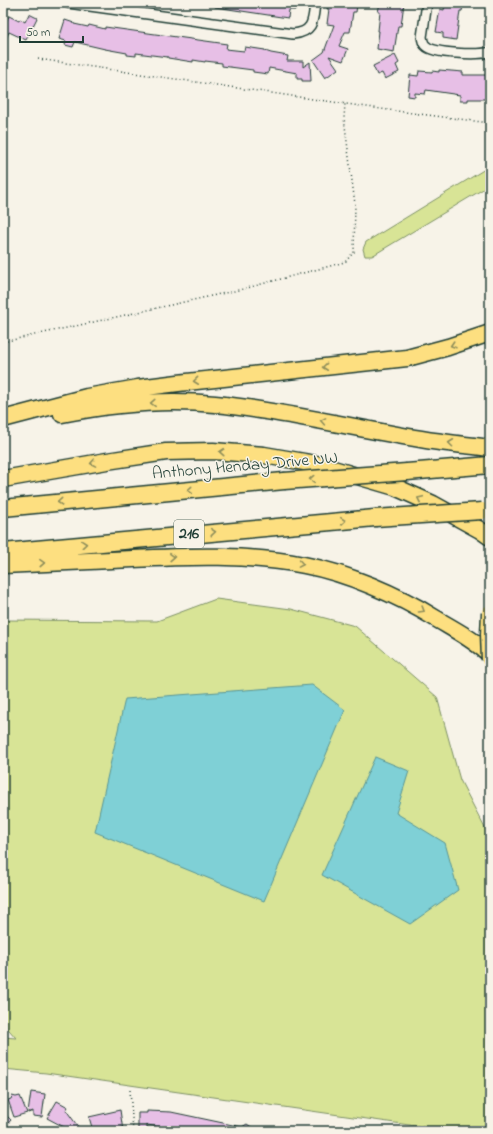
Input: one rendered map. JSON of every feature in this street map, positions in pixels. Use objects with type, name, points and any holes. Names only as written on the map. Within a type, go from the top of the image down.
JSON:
[{"type":"highway","points":[[3,419],[87,397],[138,388],[407,358],[448,347],[490,333]]},
{"type":"highway","points":[[3,427],[79,410],[129,404],[168,402],[215,404],[264,410],[421,439],[490,448]]},
{"type":"highway","points":[[3,479],[107,460],[166,452],[213,451],[264,455],[316,464],[395,487],[433,504],[490,537]]},
{"type":"highway","name":"Anthony Henday Drive NW","points":[[3,508],[284,481],[490,465]]},
{"type":"highway","name":"216","points":[[3,552],[375,518],[486,511]]},
{"type":"highway","points":[[3,565],[192,556],[231,556],[304,565],[339,574],[383,591],[417,607],[462,634],[490,655]]},
{"type":"highway","points":[[490,613],[490,660]]},
{"type":"street","points":[[68,3],[292,34],[306,30],[312,23],[315,3]]},
{"type":"street","points":[[427,3],[422,37],[424,44],[431,49],[457,53],[476,54],[490,52]]},
{"type":"path","points":[[38,59],[346,104],[490,123]]},
{"type":"path","points":[[3,342],[243,289],[345,262],[354,252],[355,204],[344,118],[346,104]]},
{"type":"path","points":[[130,1090],[133,1131]]},
{"type":"green space","points":[[490,166],[490,185],[372,256],[365,256],[363,249],[366,242]]},
{"type":"green space","points":[[216,599],[291,609],[355,626],[437,697],[460,780],[490,838],[490,1131],[451,1131],[46,1073],[3,1069],[3,1037],[16,1038],[3,1023],[3,620],[157,621]]},
{"type":"water","points":[[312,685],[345,710],[264,901],[95,832],[125,699]]},
{"type":"water","points":[[375,757],[409,771],[396,813],[445,843],[458,890],[410,924],[322,875]]},
{"type":"building","points":[[215,3],[296,3],[295,10],[289,10],[288,18],[215,7]]},
{"type":"building","points":[[328,3],[351,3],[357,5],[356,12],[353,12],[350,32],[345,32],[339,46],[348,49],[343,61],[329,56],[338,69],[325,78],[313,60],[324,52],[334,25],[327,24],[329,9],[327,9]]},
{"type":"building","points":[[380,3],[404,3],[401,26],[398,26],[394,52],[377,49],[380,12],[378,12]]},
{"type":"building","points":[[445,3],[463,5],[462,11],[460,11],[456,40],[443,38],[443,33],[436,32],[440,9],[444,10]]},
{"type":"building","points":[[29,14],[37,18],[26,40],[9,32],[3,45],[3,27],[9,16],[25,22]]},
{"type":"building","points":[[65,20],[74,24],[88,27],[89,25],[105,29],[105,27],[227,44],[226,49],[244,51],[245,47],[265,50],[271,53],[288,56],[287,61],[303,61],[303,67],[310,62],[311,81],[302,81],[302,79],[297,79],[297,73],[269,68],[268,74],[253,72],[253,70],[222,66],[222,63],[193,60],[193,62],[136,53],[136,56],[127,55],[127,53],[75,42],[73,47],[65,45],[66,41],[59,39]]},
{"type":"building","points":[[395,55],[399,63],[396,65],[399,72],[385,79],[382,73],[377,75],[373,66]]},
{"type":"building","points":[[439,70],[463,72],[463,75],[490,75],[490,99],[468,99],[468,101],[460,101],[460,95],[426,90],[425,94],[415,93],[415,97],[408,96],[410,75],[418,76],[419,71],[439,72]]},
{"type":"building","points":[[31,1092],[45,1094],[42,1117],[33,1116],[33,1111],[28,1113]]},
{"type":"building","points":[[12,1096],[20,1096],[27,1113],[14,1117],[8,1100],[11,1099]]},
{"type":"building","points":[[57,1101],[68,1107],[66,1110],[79,1128],[74,1131],[58,1131],[64,1127],[47,1118]]},
{"type":"building","points":[[120,1110],[123,1131],[93,1131],[89,1117]]},
{"type":"building","points":[[147,1111],[171,1112],[242,1127],[247,1124],[257,1131],[160,1131],[161,1127],[147,1125],[147,1131],[138,1131],[138,1113],[147,1113]]},
{"type":"building","points":[[3,1112],[11,1120],[3,1129]]}]
